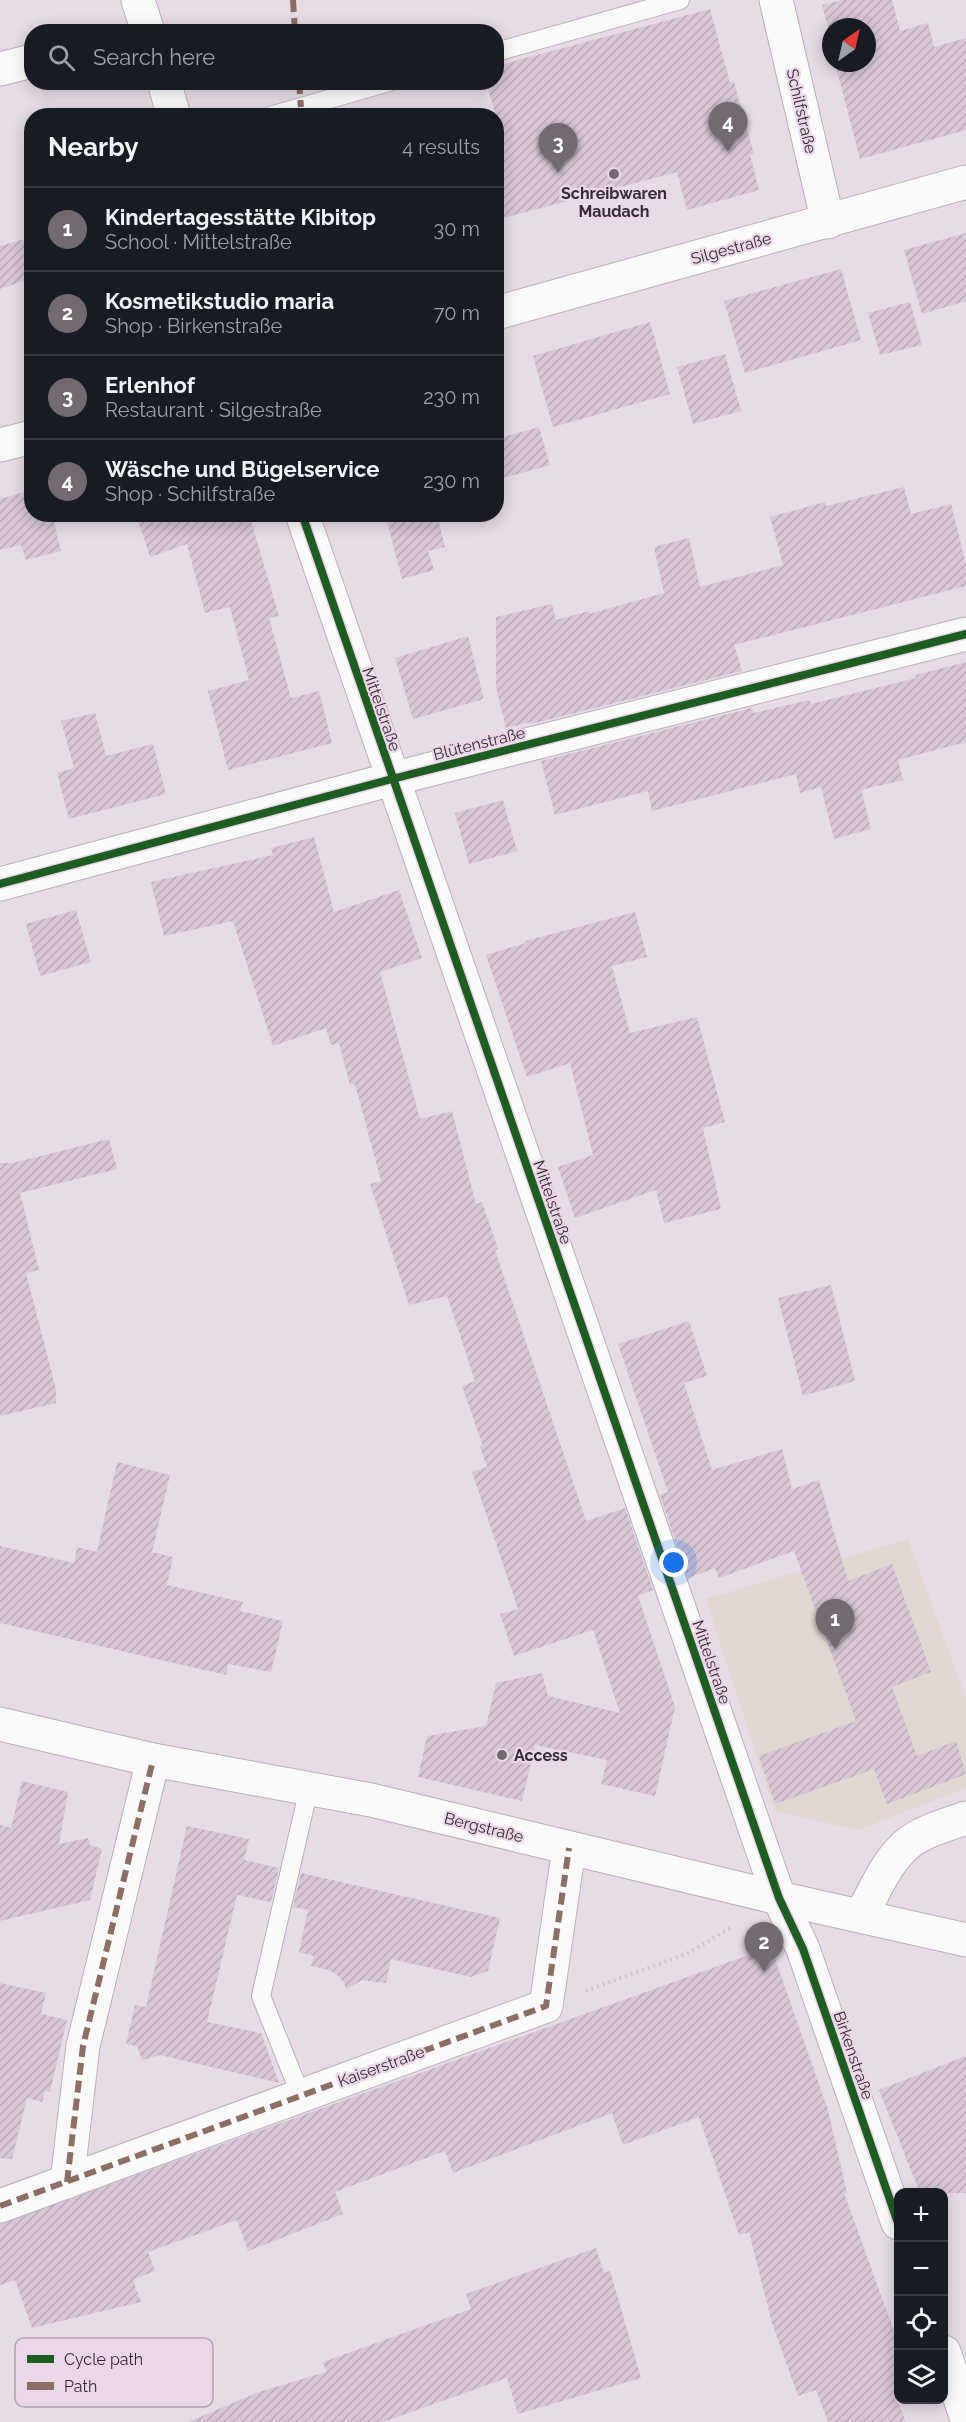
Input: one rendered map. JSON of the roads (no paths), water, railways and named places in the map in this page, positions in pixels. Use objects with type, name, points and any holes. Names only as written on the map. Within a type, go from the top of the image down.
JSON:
[{"type":"street","name":"Schilfstraße","points":[[776,0],[828,222]]},
{"type":"street","points":[[0,69],[24,63]]},
{"type":"street","points":[[166,90],[172,108]]},
{"type":"street","name":"Silgestraße","points":[[504,312],[966,182]]},
{"type":"street","points":[[0,445],[24,439]]},
{"type":"street","name":"Mittelstraße","points":[[305,522],[779,1898]]},
{"type":"street","name":"Blütenstraße","points":[[0,884],[392,779],[966,634]]},
{"type":"street","name":"Bergstraße","points":[[0,1724],[153,1760],[371,1800],[779,1898],[966,1940]]},
{"type":"street","points":[[67,2182],[83,2046],[153,1760]]},
{"type":"street","points":[[861,1916],[888,1866],[907,1844],[928,1832],[966,1818]]},
{"type":"street","name":"Kaiserstraße","points":[[0,2206],[546,2006],[569,1848]]},
{"type":"street","name":"Birkenstraße","points":[[779,1898],[803,1949],[894,2211]]},
{"type":"street","points":[[948,2364],[966,2416]]},
{"type":"lane","points":[[504,50],[680,0]]},
{"type":"lane","points":[[298,108],[361,90]]},
{"type":"lane","points":[[301,2096],[261,1996],[309,1788]]},
{"type":"place","name":"Wäsche und Bügelservice","points":[[728,152]]},
{"type":"place","name":"Erlenhof","points":[[558,173]]},
{"type":"place","name":"Schreibwaren Maudach","points":[[614,174]]},
{"type":"place","name":"Kindertagesstätte Kibitop","points":[[835,1649]]},
{"type":"place","name":"Access","points":[[502,1755]]},
{"type":"place","name":"Kosmetikstudio maria","points":[[764,1972]]}]
